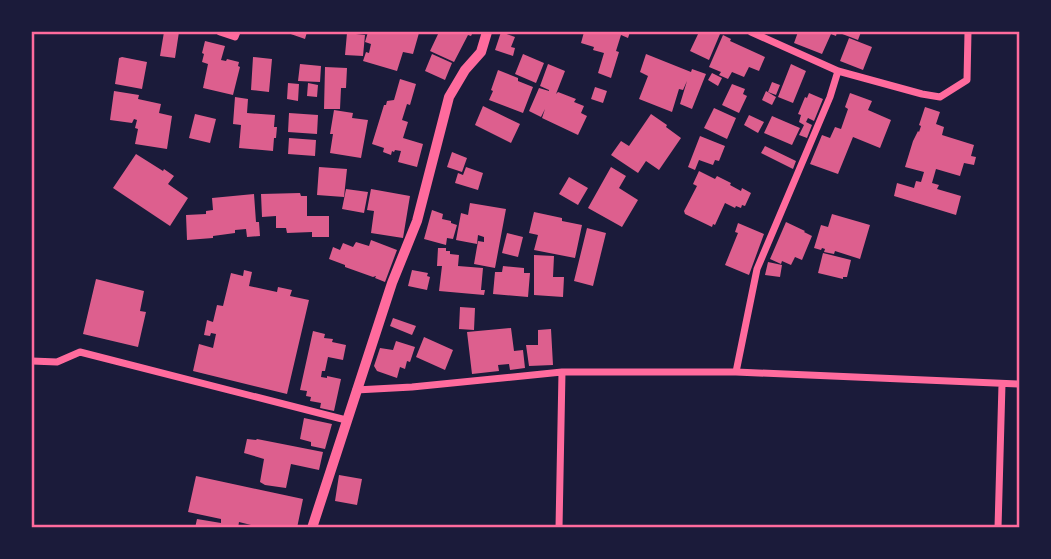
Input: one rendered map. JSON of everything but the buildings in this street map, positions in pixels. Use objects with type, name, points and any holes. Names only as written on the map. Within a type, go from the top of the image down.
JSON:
[{"type":"main road","points":[[312,527],[392,283],[417,221],[449,97],[465,70],[481,52],[487,32]]},
{"type":"street","points":[[220,32],[235,37],[237,32]]},
{"type":"street","points":[[751,32],[838,71],[940,97],[967,80],[968,32]]},
{"type":"street","points":[[736,372],[757,269],[830,97],[838,71]]},
{"type":"street","points":[[32,361],[57,362],[80,352],[346,420]]},
{"type":"street","points":[[356,390],[562,372],[736,372],[1020,384]]},
{"type":"street","points":[[559,527],[562,372]]},
{"type":"street","points":[[999,527],[1002,384]]}]
